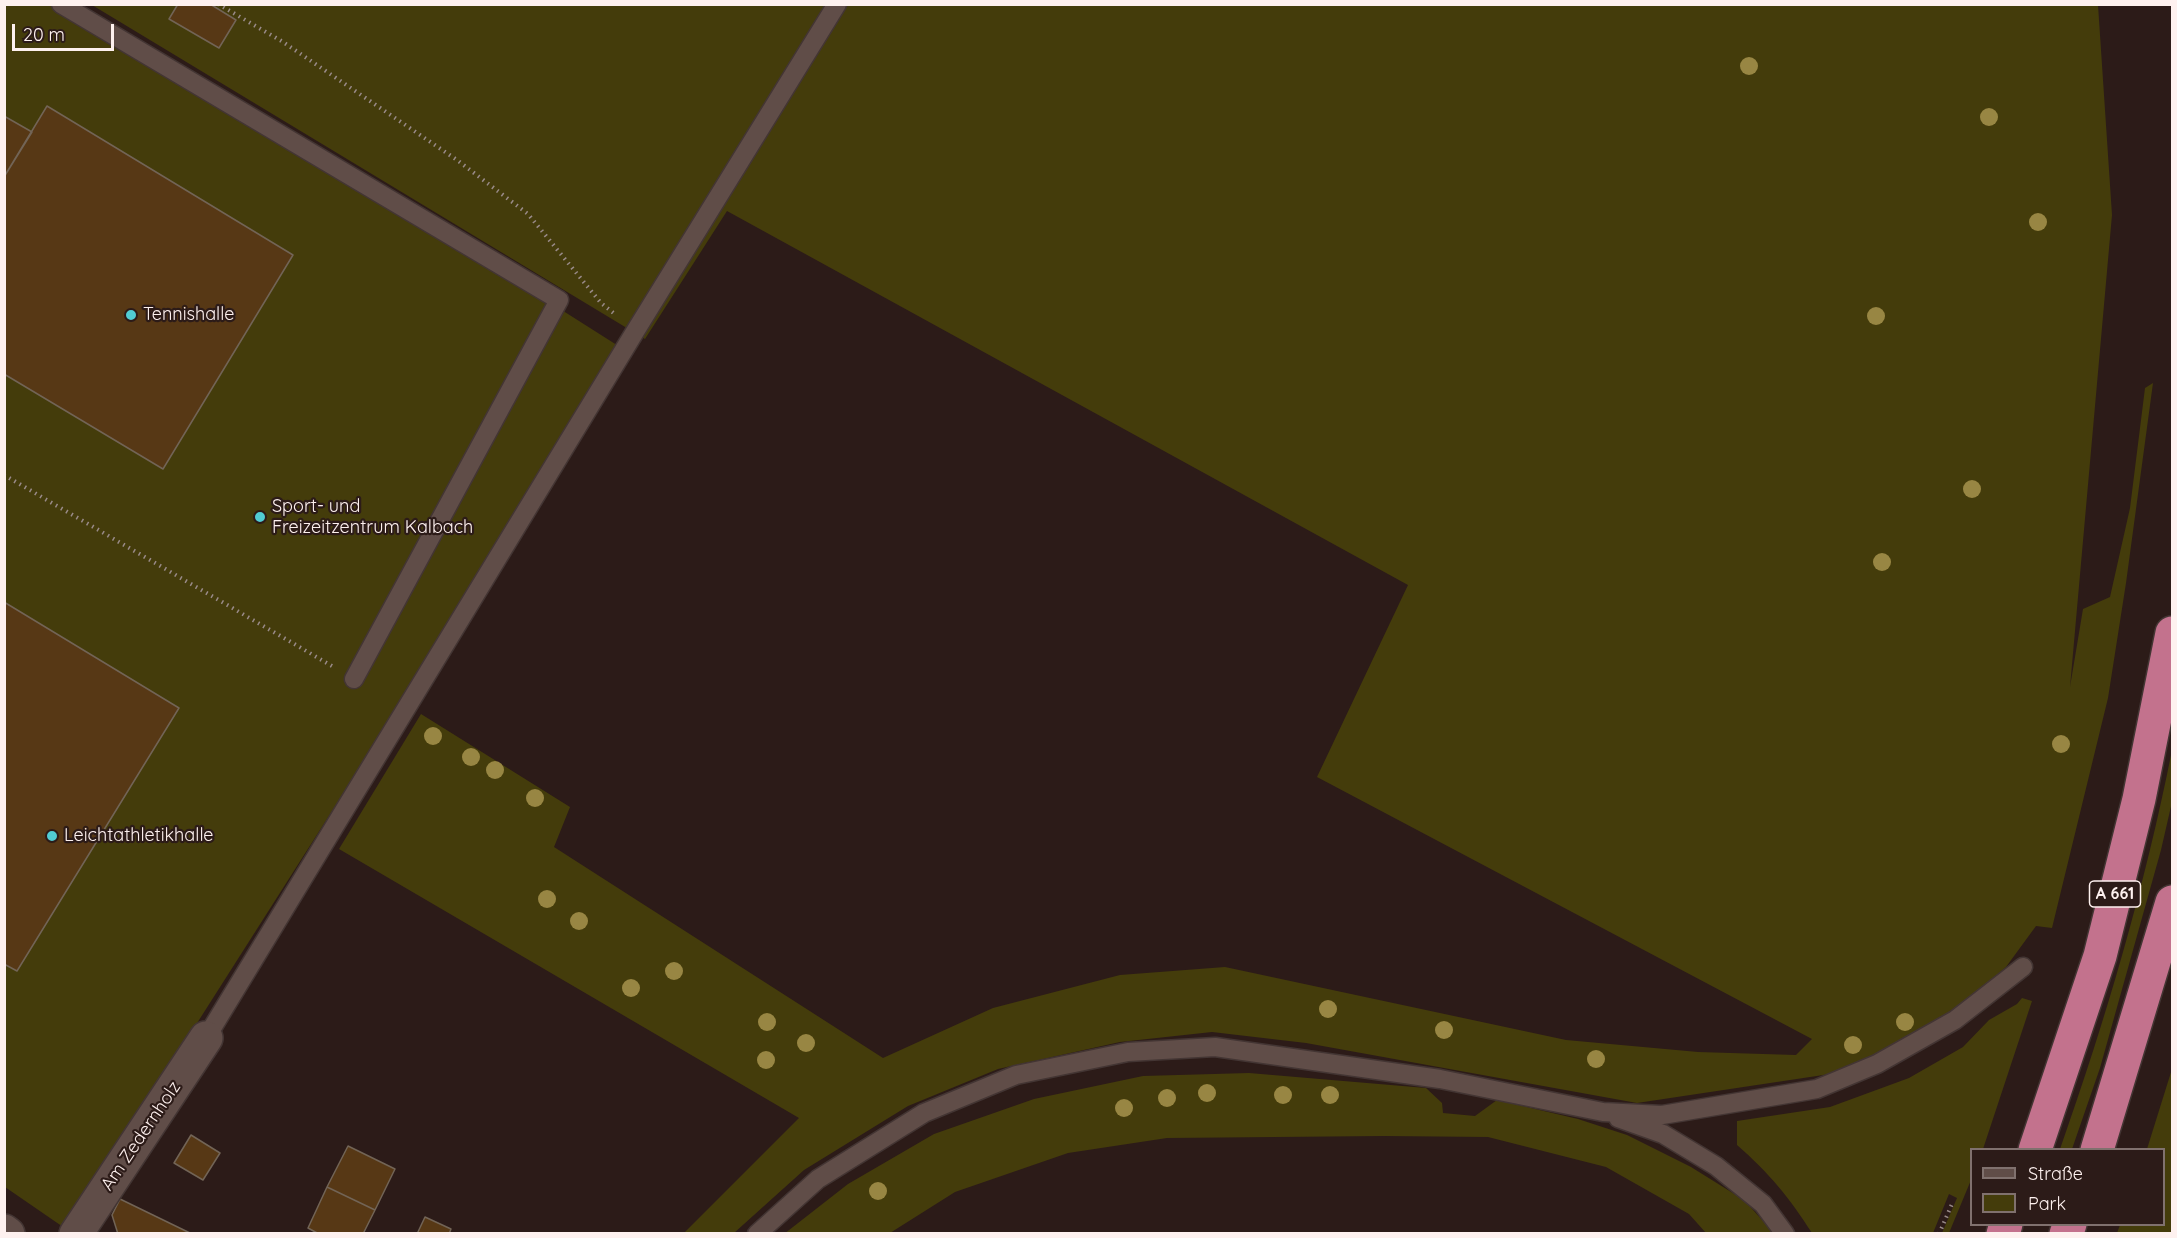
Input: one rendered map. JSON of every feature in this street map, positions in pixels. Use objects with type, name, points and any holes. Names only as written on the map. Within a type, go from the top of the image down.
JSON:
[{"type":"highway","name":"A 661","points":[[2035,1148],[2100,956],[2139,799],[2172,633]]},
{"type":"highway","points":[[2097,1148],[2172,902]]},
{"type":"street","name":"Am Zedernholz","points":[[76,1233],[206,1038]]},
{"type":"lane","points":[[61,4],[559,300],[354,679]]},
{"type":"lane","points":[[206,1038],[581,420],[837,4]]},
{"type":"lane","points":[[757,1233],[818,1179],[924,1113],[1016,1075],[1128,1052],[1215,1047],[1440,1079],[1603,1112],[1662,1115],[1817,1089],[1878,1064],[1955,1020],[2023,967]]},
{"type":"lane","points":[[1603,1112],[1663,1134],[1716,1166],[1763,1204],[1785,1233]]},
{"type":"path","points":[[218,4],[292,48],[457,160],[528,214],[601,303],[618,317]]},
{"type":"path","points":[[4,475],[354,679]]},
{"type":"path","points":[[1939,1233],[1952,1204]]},
{"type":"green space","name":"Sport- und Freizeitzentrum Kalbach","points":[[4,5],[81,5],[620,347],[411,687],[66,1229],[5,1187]]},
{"type":"green space","points":[[92,5],[2098,5],[2112,215],[2070,687],[2083,609],[2110,597],[2130,508],[2145,388],[2153,383],[2108,698],[2052,928],[2036,926],[2006,967],[1959,1008],[1885,1052],[1830,1074],[1637,1103],[1306,1043],[1212,1032],[1120,1042],[998,1069],[908,1106],[804,1170],[734,1233],[684,1233],[799,1118],[339,849],[421,714],[570,807],[554,847],[883,1058],[993,1008],[1120,975],[1225,967],[1566,1040],[1698,1052],[1796,1055],[1812,1039],[1317,777],[1408,585],[727,211],[645,339]]},
{"type":"green space","points":[[2172,750],[2172,802],[2161,850],[2100,1068],[2072,1148],[2060,1148],[2123,952]]},
{"type":"green space","points":[[2022,998],[2032,1001],[1983,1148],[1970,1148],[1970,1182],[1949,1233],[1942,1233],[1957,1198],[1949,1194],[1933,1233],[1812,1233],[1778,1186],[1737,1145],[1737,1121],[1830,1107],[1909,1078],[1963,1047],[1989,1020],[2017,1004]]},
{"type":"green space","points":[[2172,1069],[2172,1233],[2117,1233],[2120,1226],[2165,1226],[2165,1148],[2147,1148]]},
{"type":"green space","points":[[1249,1073],[1426,1088],[1442,1103],[1443,1113],[1475,1116],[1497,1100],[1578,1119],[1627,1135],[1691,1167],[1744,1200],[1774,1233],[1706,1233],[1689,1214],[1606,1167],[1488,1137],[1384,1136],[1167,1138],[1068,1153],[955,1192],[890,1233],[784,1234],[848,1184],[934,1134],[1034,1099],[1143,1076]]},
{"type":"building","points":[[178,4],[210,4],[236,20],[219,48],[169,19]]},
{"type":"building","name":"Tennishalle","points":[[47,106],[293,255],[163,469],[4,374],[4,177]]},
{"type":"building","points":[[4,116],[32,132],[4,177]]},
{"type":"building","name":"Leichtathletikhalle","points":[[4,602],[179,708],[17,971],[4,964]]},
{"type":"building","points":[[191,1135],[220,1153],[203,1180],[174,1163]]},
{"type":"building","points":[[348,1146],[395,1169],[375,1210],[327,1187]]},
{"type":"building","points":[[327,1187],[375,1210],[363,1234],[319,1234],[308,1228]]},
{"type":"building","points":[[120,1199],[192,1234],[118,1234],[112,1215]]},
{"type":"building","points":[[425,1217],[451,1229],[449,1234],[417,1234]]},
{"type":"place","name":"Tennishalle","points":[[131,315]]},
{"type":"place","name":"Sport- und Freizeitzentrum Kalbach","points":[[260,517]]},
{"type":"place","name":"Leichtathletikhalle","points":[[52,836]]}]
